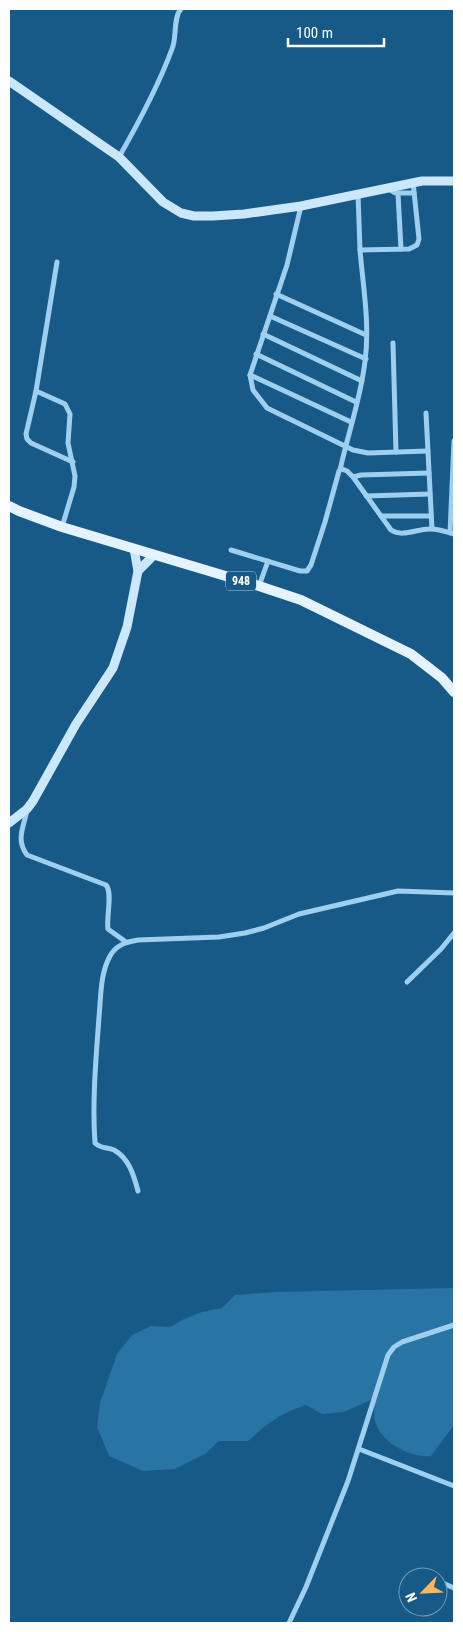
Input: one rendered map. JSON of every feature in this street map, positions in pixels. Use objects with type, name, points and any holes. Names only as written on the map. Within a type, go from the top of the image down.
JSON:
[{"type":"main road","name":"948","points":[[9,506],[19,512],[62,527],[300,600],[411,654],[442,678],[454,692]]},
{"type":"street","points":[[119,157],[164,72],[175,42],[177,16],[181,9]]},
{"type":"street","points":[[9,81],[119,157],[163,202],[181,213],[194,216],[244,214],[301,206],[413,182],[454,180]]},
{"type":"street","points":[[360,250],[413,248],[418,243],[413,182]]},
{"type":"street","points":[[387,188],[398,194],[414,193]]},
{"type":"street","points":[[231,550],[303,572],[309,568],[340,470],[366,359],[365,304],[360,250],[358,194]]},
{"type":"street","points":[[398,194],[401,249]]},
{"type":"street","points":[[301,206],[287,265],[250,375],[253,390],[267,408],[360,452],[428,451]]},
{"type":"street","points":[[57,262],[36,390],[26,434],[27,439],[31,443],[73,462]]},
{"type":"street","points":[[276,294],[366,335]]},
{"type":"street","points":[[270,316],[366,359]]},
{"type":"street","points":[[263,334],[362,381]]},
{"type":"street","points":[[393,343],[396,452]]},
{"type":"street","points":[[256,354],[356,402]]},
{"type":"street","points":[[250,375],[352,422]]},
{"type":"street","points":[[36,390],[58,400],[68,408],[70,414],[68,443],[75,476],[74,487],[62,527]]},
{"type":"street","points":[[426,413],[432,529]]},
{"type":"street","points":[[340,470],[347,471],[353,477],[394,532],[403,533],[432,529],[452,534],[454,441]]},
{"type":"street","points":[[353,477],[361,475],[429,473]]},
{"type":"street","points":[[366,496],[430,494]]},
{"type":"street","points":[[381,516],[431,516]]},
{"type":"street","points":[[9,823],[27,809],[33,801],[76,724],[113,668],[127,627],[138,571],[134,549]]},
{"type":"street","points":[[138,571],[154,555]]},
{"type":"street","points":[[259,586],[268,561]]},
{"type":"street","points":[[27,809],[20,842],[21,848],[27,855],[106,885],[110,892],[108,929],[126,942]]},
{"type":"street","points":[[138,1191],[131,1167],[114,1150],[102,1148],[95,1144],[96,1054],[103,977],[106,964],[117,947],[126,942],[138,940],[219,937],[245,934],[299,914],[398,891],[454,893]]},
{"type":"street","points":[[407,982],[441,949],[454,933]]},
{"type":"street","points":[[289,1623],[328,1534],[359,1449],[388,1356],[394,1347],[402,1342],[454,1324]]},
{"type":"street","points":[[359,1449],[454,1486]]},
{"type":"shaded area","points":[[454,1288],[454,1425],[431,1456],[406,1452],[397,1448],[383,1436],[374,1419],[375,1398],[344,1412],[322,1414],[306,1405],[274,1420],[248,1441],[219,1441],[205,1454],[175,1469],[143,1471],[109,1456],[97,1427],[100,1403],[117,1354],[132,1335],[151,1326],[170,1327],[202,1312],[222,1308],[235,1295],[276,1292]]}]
